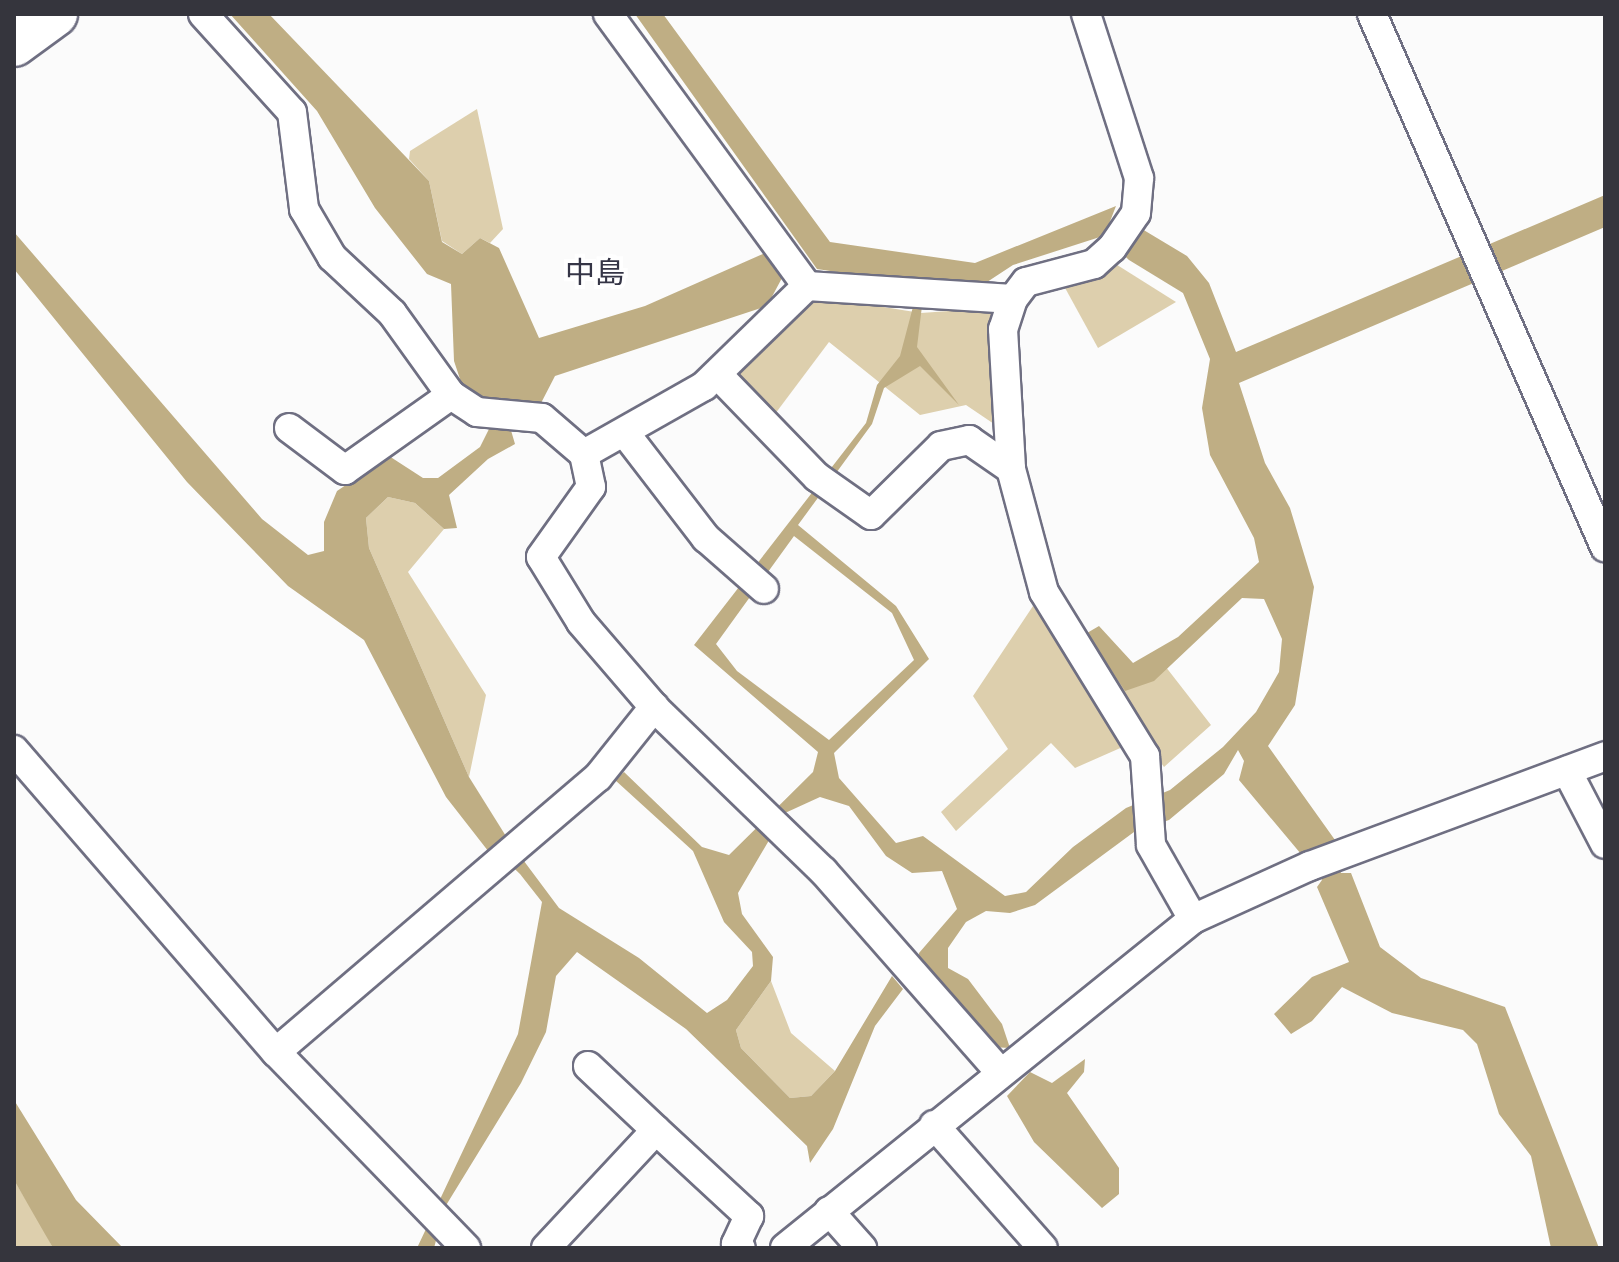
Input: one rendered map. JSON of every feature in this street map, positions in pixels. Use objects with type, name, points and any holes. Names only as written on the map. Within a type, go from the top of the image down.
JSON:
[{"type":"main road","points":[[14,44],[55,14]]},
{"type":"street","points":[[203,14],[292,112],[304,209],[332,257],[392,313],[451,395],[477,412],[542,418],[584,454],[591,487],[541,557],[581,622],[654,707],[823,871],[999,1071]]},
{"type":"street","points":[[608,14],[807,286]]},
{"type":"street","points":[[1086,14],[1139,178],[1136,213],[1118,240],[1094,264],[1026,282],[1013,299],[1003,329],[1011,469],[1044,592],[1145,756],[1158,863],[1193,919]]},
{"type":"street","points":[[1372,14],[1605,547]]},
{"type":"street","points":[[584,454],[625,433],[718,375],[807,286],[1013,299]]},
{"type":"street","points":[[718,375],[826,483],[871,515],[941,446],[969,440],[1011,469]]},
{"type":"street","points":[[289,428],[345,470],[451,395]]},
{"type":"street","points":[[625,433],[706,538],[754,580]]},
{"type":"street","points":[[276,1052],[598,777],[654,707]]},
{"type":"street","points":[[14,750],[276,1052],[459,1242]]},
{"type":"street","points":[[785,1248],[999,1071],[1193,919],[1310,866],[1605,756]]},
{"type":"street","points":[[1567,771],[1605,844]]},
{"type":"street","points":[[588,1066],[749,1216],[736,1244],[741,1248]]},
{"type":"street","points":[[934,1125],[1043,1248]]},
{"type":"street","points":[[546,1248],[656,1130]]},
{"type":"street","points":[[829,1211],[862,1248]]},
{"type":"shaded area","points":[[230,14],[269,14],[429,181],[442,242],[462,254],[480,238],[499,248],[539,338],[645,306],[765,253],[782,278],[767,306],[555,376],[539,407],[482,399],[461,382],[454,361],[451,284],[427,274],[375,208],[317,111]]},
{"type":"shaded area","points":[[635,14],[663,14],[830,242],[975,263],[1116,206],[1109,224],[1127,238],[1142,229],[1187,256],[1209,283],[1236,352],[1605,195],[1605,227],[1239,383],[1265,463],[1290,508],[1314,587],[1295,705],[1268,746],[1335,840],[1331,848],[1341,873],[1351,873],[1380,947],[1421,978],[1505,1007],[1599,1248],[1551,1248],[1531,1156],[1499,1114],[1477,1044],[1463,1030],[1392,1013],[1342,987],[1312,1021],[1291,1034],[1274,1014],[1312,977],[1349,962],[1317,887],[1322,880],[1313,857],[1301,854],[1239,780],[1244,761],[1238,750],[1224,774],[1169,820],[1134,832],[1035,905],[1010,913],[986,911],[966,922],[948,948],[948,968],[968,979],[1002,1024],[1010,1048],[991,1047],[929,970],[917,970],[919,953],[957,909],[942,871],[912,873],[886,856],[849,806],[820,797],[785,813],[738,893],[742,914],[773,957],[771,981],[736,1030],[741,1048],[790,1098],[811,1096],[835,1071],[892,976],[903,989],[875,1026],[833,1129],[810,1163],[807,1146],[686,1029],[577,952],[556,976],[546,1032],[521,1083],[445,1207],[434,1248],[417,1248],[518,1034],[542,902],[498,853],[492,856],[446,797],[364,640],[288,586],[187,482],[14,269],[14,232],[262,519],[308,555],[324,551],[324,522],[337,491],[389,456],[423,478],[438,478],[480,447],[489,429],[510,427],[515,444],[488,459],[449,495],[457,528],[444,529],[415,503],[388,497],[366,518],[369,548],[469,777],[509,841],[559,908],[639,958],[707,1013],[727,1000],[753,966],[752,952],[724,922],[693,851],[615,780],[624,772],[702,847],[729,855],[813,772],[818,752],[694,645],[866,423],[877,385],[900,356],[914,303],[922,306],[917,347],[959,405],[920,366],[884,388],[872,424],[798,525],[896,606],[929,659],[834,753],[839,778],[896,843],[923,836],[1005,896],[1026,892],[1073,847],[1126,808],[1170,790],[1223,747],[1256,712],[1279,672],[1282,639],[1264,599],[1242,598],[1154,681],[1125,691],[1087,633],[1099,626],[1133,663],[1178,637],[1259,562],[1254,538],[1210,455],[1202,408],[1210,359],[1183,293],[1129,260],[1103,236],[1013,265],[984,284],[910,283],[817,269]],"holes":[[[794,536],[892,613],[914,660],[829,740],[737,671],[716,644]]]},
{"type":"shaded area","points":[[477,109],[503,229],[490,243],[480,238],[462,254],[442,241],[429,181],[409,159],[410,151]]},
{"type":"shaded area","points":[[1114,263],[1176,302],[1098,348],[1064,286]]},
{"type":"shaded area","points":[[808,295],[921,313],[991,308],[997,426],[966,405],[920,415],[829,342],[775,414],[735,371]]},
{"type":"shaded area","points":[[388,497],[415,503],[444,529],[408,572],[486,695],[469,777],[369,548],[366,518]]},
{"type":"shaded area","points":[[1033,606],[1068,654],[1095,636],[1127,677],[1162,662],[1211,725],[1164,767],[1143,738],[1075,768],[1051,743],[956,831],[941,812],[1008,749],[973,696]]},
{"type":"shaded area","points":[[771,981],[791,1033],[835,1071],[811,1096],[790,1098],[741,1048],[736,1030]]},
{"type":"shaded area","points":[[1085,1059],[1084,1072],[1067,1093],[1119,1168],[1119,1194],[1102,1208],[1034,1142],[1007,1096],[1030,1072],[1052,1083]]},
{"type":"shaded area","points":[[14,1100],[76,1200],[123,1248],[53,1248],[14,1180]]},
{"type":"shaded area","points":[[14,1180],[40,1223],[53,1248],[14,1248]]},
{"type":"district","name":"中島","points":[[595,273]]}]
